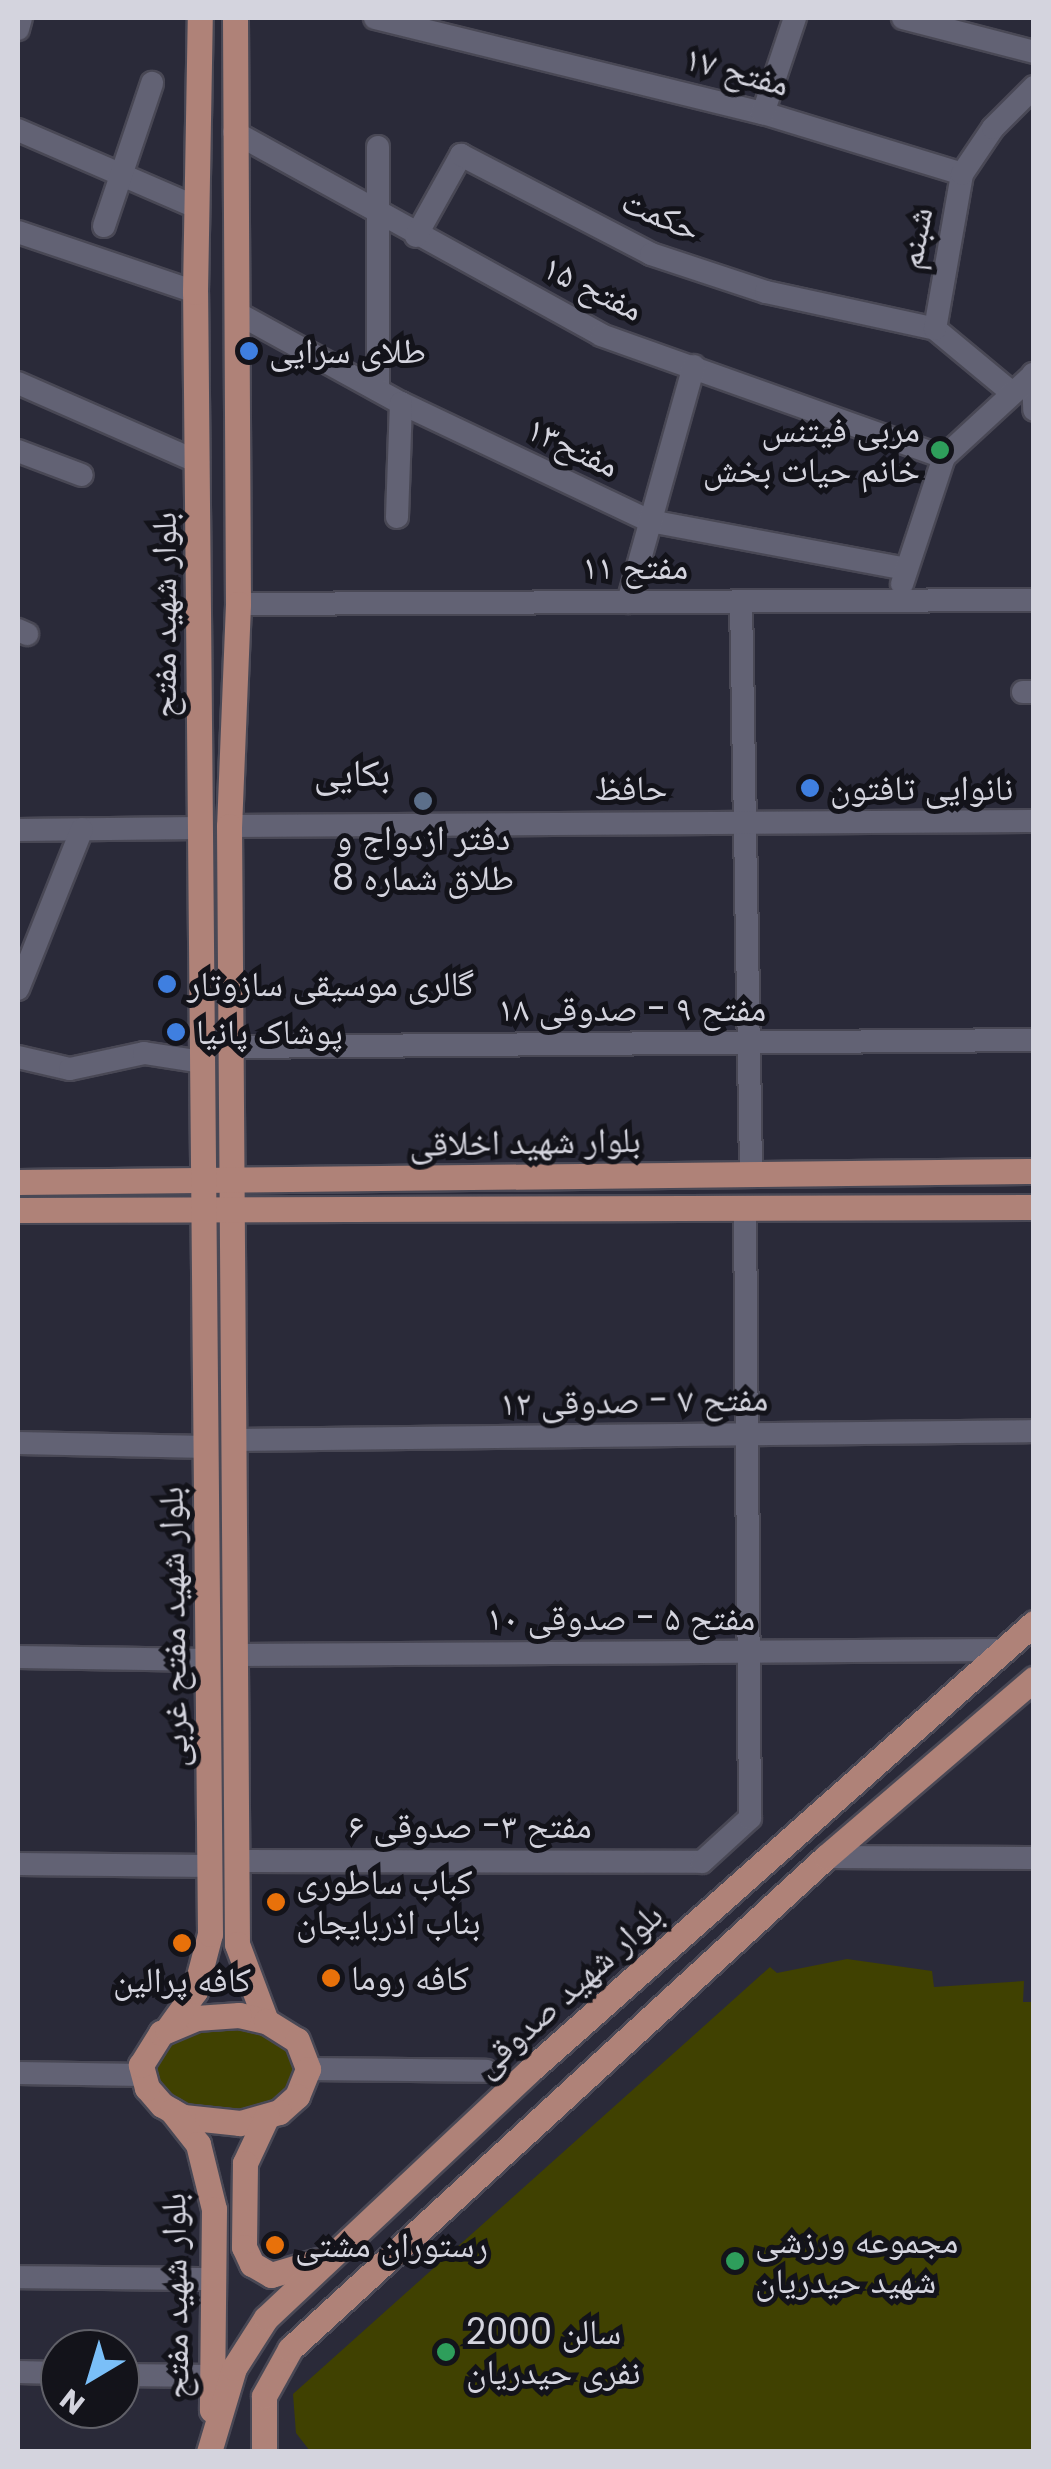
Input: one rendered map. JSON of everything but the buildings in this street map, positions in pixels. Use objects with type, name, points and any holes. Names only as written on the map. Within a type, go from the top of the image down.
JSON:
[{"type":"main road","name":"بلوار شهید مفتح","points":[[200,18],[195,292],[204,1212]]},
{"type":"main road","name":"بلوار شهید مفتح","points":[[232,1210],[229,826],[238,604],[235,18]]},
{"type":"main road","points":[[204,1144],[214,1150],[231,1142]]},
{"type":"main road","name":"بلوار شهید اخلاقی","points":[[18,1182],[232,1184],[750,1172],[1034,1171]]},
{"type":"main road","name":"بلوار شهید اخلاقی","points":[[18,1210],[1034,1207]]},
{"type":"main road","name":"بلوار شهید مفتح غربی","points":[[232,1210],[240,1956],[266,2021]]},
{"type":"main road","name":"بلوار شهید مفتح غربی","points":[[168,2030],[206,1962],[210,1866],[204,1212]]},
{"type":"main road","points":[[205,1252],[232,1253]]},
{"type":"main road","name":"بلوار شهید صدوقی","points":[[210,2441],[247,2343],[327,2257],[1034,1623]]},
{"type":"main road","points":[[256,2444],[273,2374],[290,2349],[826,1856],[1034,1679]]},
{"type":"main road","points":[[224,2015],[266,2021],[297,2040],[308,2069],[290,2104],[267,2116],[211,2123],[172,2111],[147,2088],[143,2075],[147,2050],[168,2030],[224,2015]]},
{"type":"main road","name":"بلوار شهید مفتح","points":[[172,2111],[208,2170],[214,2209],[210,2441]]},
{"type":"main road","name":"بلوار شهید مفتح","points":[[267,2116],[245,2162],[244,2248],[252,2264],[271,2274],[327,2257]]},
{"type":"street","points":[[18,29],[21,18]]},
{"type":"street","name":"مفتح ۱۷","points":[[375,18],[413,21],[762,114],[962,174]]},
{"type":"street","points":[[762,114],[795,18]]},
{"type":"street","points":[[903,18],[1034,52]]},
{"type":"street","points":[[104,226],[152,84]]},
{"type":"street","name":"شبنم","points":[[935,329],[962,174],[992,128],[1034,86]]},
{"type":"street","points":[[18,130],[198,208]]},
{"type":"street","name":"مفتح ۱۵","points":[[234,132],[416,236],[600,334],[944,457]]},
{"type":"street","points":[[378,147],[378,390]]},
{"type":"street","name":"حکمت","points":[[416,236],[461,156],[651,254],[766,292],[935,329]]},
{"type":"street","points":[[18,232],[195,292]]},
{"type":"street","name":"مفتح۱۳","points":[[237,313],[401,403],[650,521],[906,570]]},
{"type":"street","points":[[935,329],[1010,392]]},
{"type":"street","points":[[628,602],[694,366]]},
{"type":"street","points":[[897,600],[944,457],[1033,374]]},
{"type":"street","points":[[1033,374],[1034,410]]},
{"type":"street","points":[[18,384],[198,462]]},
{"type":"street","points":[[397,516],[401,403]]},
{"type":"street","points":[[18,451],[82,475]]},
{"type":"street","name":"مفتح ۱۱","points":[[238,604],[1034,600]]},
{"type":"street","points":[[741,602],[749,823],[750,1172]]},
{"type":"street","name":"حافظ","points":[[229,826],[1034,821]]},
{"type":"street","points":[[18,830],[200,828]]},
{"type":"street","points":[[18,989],[82,830]]},
{"type":"street","name":"مفتح ۹ - صدوقی ۱۸","points":[[232,1047],[1034,1040]]},
{"type":"street","points":[[18,1057],[70,1070],[144,1053],[203,1062]]},
{"type":"street","points":[[745,1207],[750,1652]]},
{"type":"street","name":"مفتح ۷ - صدوقی ۱۲","points":[[234,1440],[1034,1430]]},
{"type":"street","points":[[18,1443],[206,1448]]},
{"type":"street","name":"مفتح ۵ - صدوقی ۱۰","points":[[238,1654],[1003,1650]]},
{"type":"street","name":"مفتح ۳- صدوقی ۶","points":[[238,1860],[702,1862],[750,1818],[750,1652]]},
{"type":"street","points":[[18,1657],[209,1660]]},
{"type":"street","points":[[826,1856],[1034,1858]]},
{"type":"street","points":[[18,1864],[210,1866]]},
{"type":"street","points":[[308,2069],[486,2071]]},
{"type":"street","points":[[18,2073],[143,2075]]},
{"type":"street","points":[[18,2278],[211,2280]]},
{"type":"street","points":[[140,2374],[212,2376]]},
{"type":"shaded area","name":"مجموعه ورزشی شهید حیدریان","points":[[847,1959],[932,1971],[934,1987],[1024,1981],[1023,2002],[1033,2002],[1033,2451],[310,2451],[296,2433],[293,2394],[770,1967],[777,1973]]},
{"type":"shaded area","points":[[224,2023],[282,2036],[300,2068],[287,2097],[234,2116],[179,2107],[153,2084],[153,2054],[166,2040]]},
{"type":"place","name":"طلای سرایی","points":[[249,351]]},
{"type":"place","name":"مربی فیتنس خانم حیات بخش","points":[[940,450]]},
{"type":"place","name":"نانوایی تافتون","points":[[810,788]]},
{"type":"place","name":"دفتر ازدواج و طلاق شماره 8","points":[[423,801]]},
{"type":"place","name":"گالری موسیقی سازوتار","points":[[167,984]]},
{"type":"place","name":"پوشاک پانیا","points":[[176,1032]]},
{"type":"place","name":"کباب ساطوری بناب اذربایجان","points":[[276,1902]]},
{"type":"place","name":"کافه پرالین","points":[[182,1943]]},
{"type":"place","name":"کافه روما","points":[[331,1978]]},
{"type":"place","name":"رستوران مشتی","points":[[275,2245]]},
{"type":"place","name":"مجموعه ورزشی شهید حیدریان","points":[[735,2261]]},
{"type":"place","name":"سالن 2000 نفری حیدریان","points":[[446,2352]]},
{"type":"district","name":"بکایی","points":[[352,773]]}]
